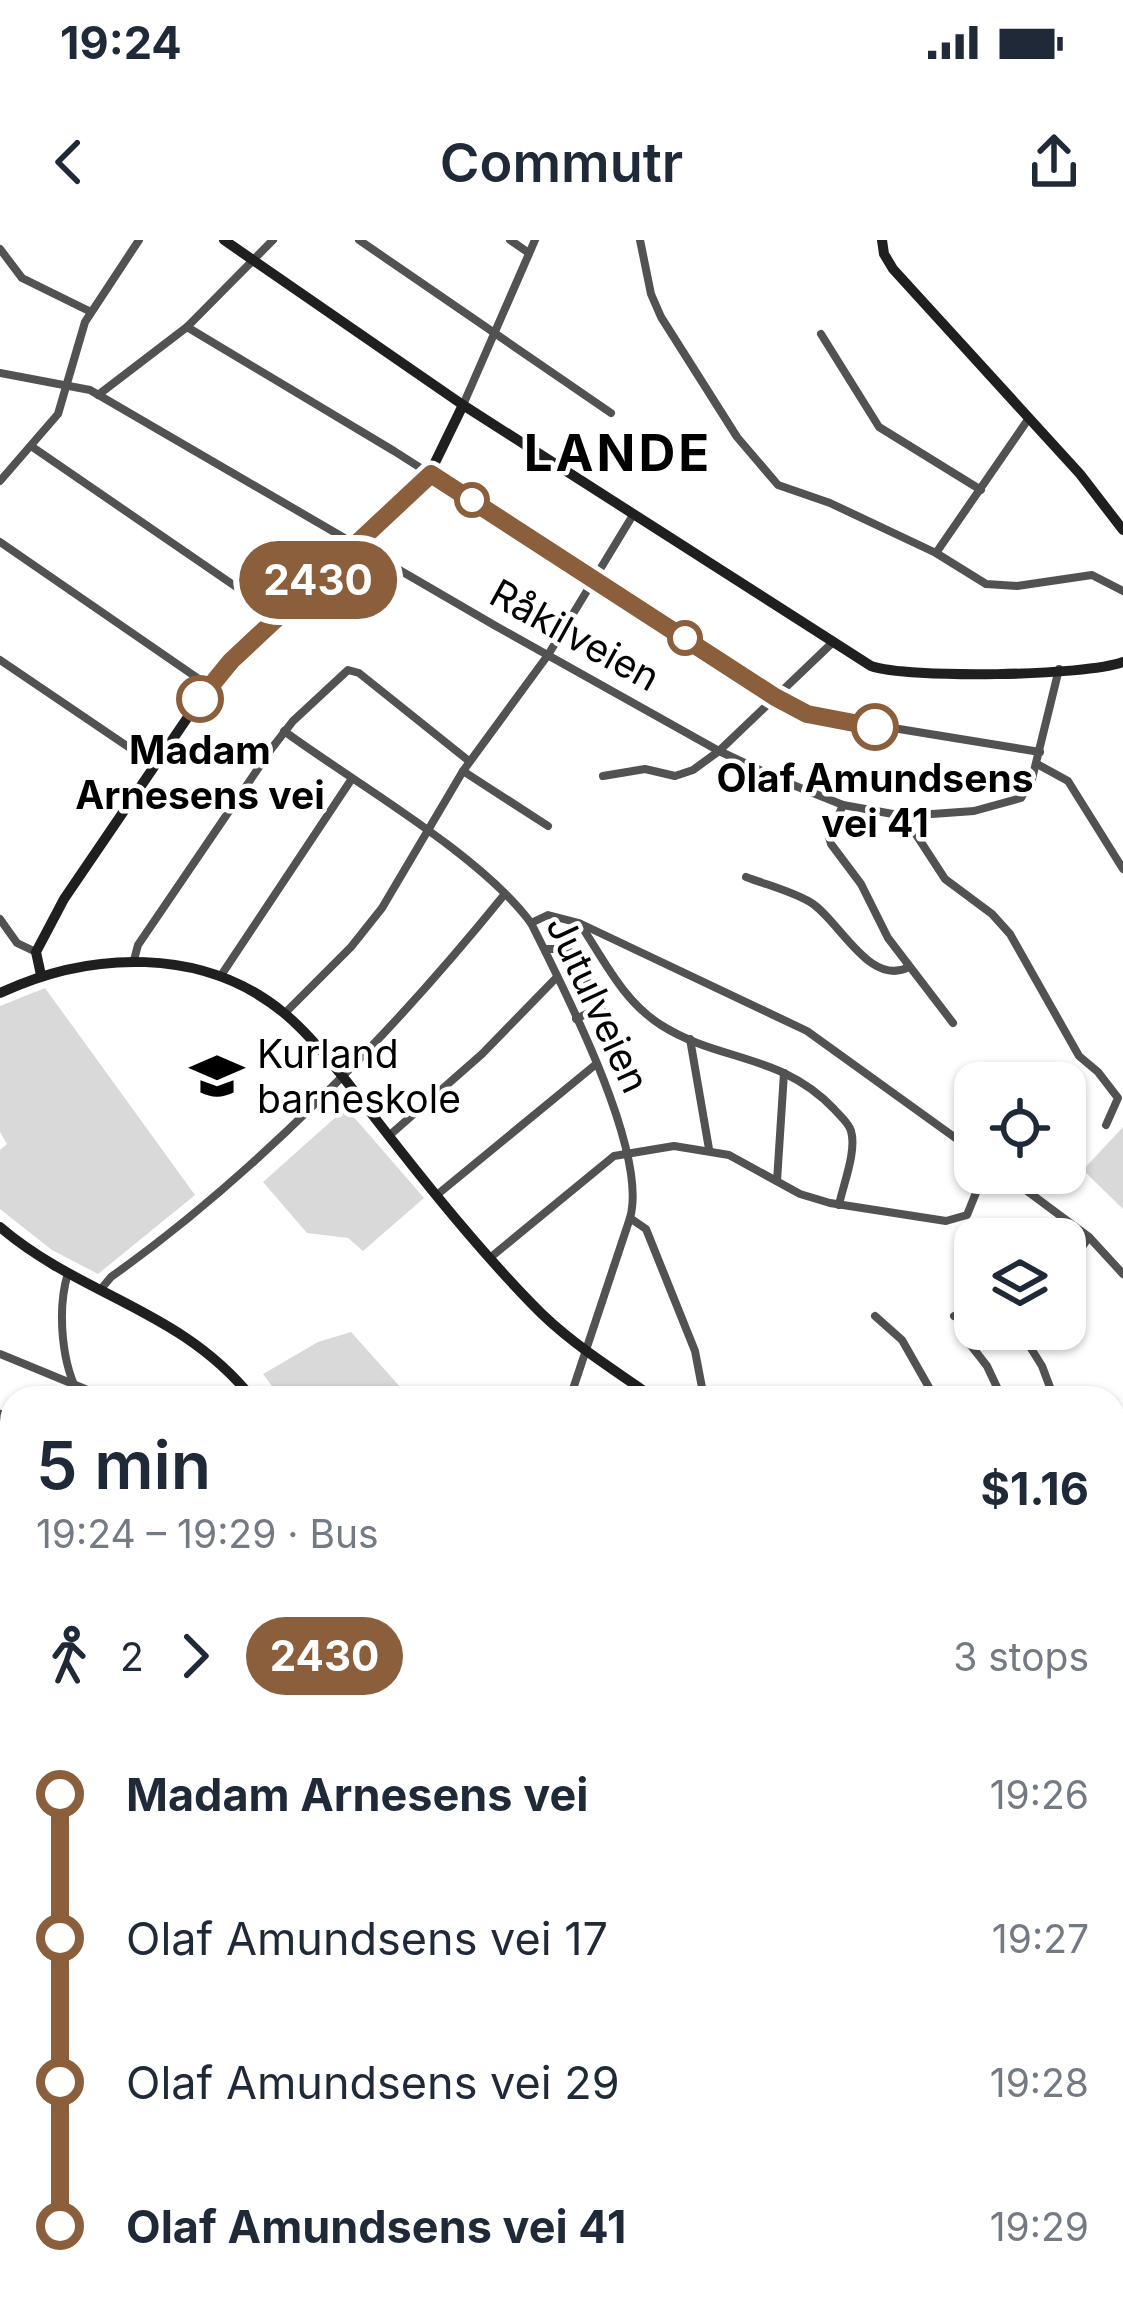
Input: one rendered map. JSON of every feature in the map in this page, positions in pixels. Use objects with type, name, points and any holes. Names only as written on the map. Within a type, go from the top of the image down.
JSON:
[{"type":"street","points":[[0,481],[55,420],[77,341],[139,240]]},
{"type":"street","points":[[224,240],[463,405],[871,666],[902,674],[1123,662]]},
{"type":"street","points":[[98,395],[187,327],[273,240]]},
{"type":"street","points":[[359,240],[611,413]]},
{"type":"street","points":[[510,240],[530,254]]},
{"type":"street","points":[[41,975],[36,952],[73,886],[209,686],[431,474],[535,240]]},
{"type":"street","points":[[640,240],[661,317],[737,437],[784,489],[830,503],[986,584],[1017,586],[1092,575],[1123,591]]},
{"type":"street","points":[[882,240],[893,269],[1103,500],[1123,530]]},
{"type":"street","points":[[0,249],[22,278],[91,312]]},
{"type":"street","points":[[187,327],[431,474],[775,697],[827,720],[1040,752]]},
{"type":"street","points":[[821,334],[879,427],[981,490]]},
{"type":"street","name":"Råkilveien","points":[[0,374],[98,395],[719,751],[843,805],[904,816],[974,811],[1025,795],[1059,669]]},
{"type":"street","points":[[936,554],[1029,418]]},
{"type":"street","points":[[31,446],[280,617]]},
{"type":"street","points":[[284,1014],[370,925],[469,761],[548,655],[632,514]]},
{"type":"street","points":[[0,542],[209,686]]},
{"type":"street","points":[[603,776],[645,769],[680,776],[719,751],[831,644]]},
{"type":"street","points":[[0,660],[155,765]]},
{"type":"street","points":[[134,960],[146,934],[284,731],[350,669],[469,761]]},
{"type":"street","name":"Jutulveien","points":[[284,731],[428,833],[531,923],[617,1114],[635,1190],[630,1218]]},
{"type":"street","points":[[1037,764],[1068,781],[1123,868]]},
{"type":"street","points":[[463,771],[548,826]]},
{"type":"street","points":[[219,978],[351,780]]},
{"type":"street","points":[[843,805],[829,837],[831,844],[861,884],[883,930],[953,1023]]},
{"type":"street","points":[[904,816],[945,879],[992,914],[1010,934],[1079,1056],[1115,1090],[1118,1098],[1106,1125]]},
{"type":"street","points":[[746,878],[818,907],[860,953],[886,969],[896,972],[909,967]]},
{"type":"street","points":[[100,1289],[209,1203],[342,1074],[421,996],[504,895]]},
{"type":"street","points":[[531,923],[548,915],[579,922],[807,1031],[954,1137]]},
{"type":"street","points":[[0,919],[17,943],[36,952]]},
{"type":"street","points":[[579,922],[634,1004],[660,1025],[784,1072],[821,1096],[852,1133],[839,1205]]},
{"type":"street","points":[[544,949],[571,952],[608,1022]]},
{"type":"street","points":[[0,993],[41,975],[134,960],[177,965],[219,978],[284,1014],[342,1074],[490,1257],[552,1324],[636,1386]]},
{"type":"street","points":[[391,1134],[482,1054],[557,977]]},
{"type":"street","points":[[576,1018],[600,1006]]},
{"type":"street","points":[[691,1039],[709,1149]]},
{"type":"street","points":[[438,1194],[595,1065]]},
{"type":"street","points":[[777,1181],[784,1072]]},
{"type":"street","points":[[490,1257],[614,1156],[665,1147],[709,1149],[739,1159],[800,1194],[839,1205],[957,1220],[973,1205],[977,1194]]},
{"type":"street","points":[[1031,1194],[1089,1237],[1123,1274]]},
{"type":"street","points":[[574,1386],[630,1218],[646,1229],[695,1351],[702,1386]]},
{"type":"street","points":[[0,1227],[37,1256],[191,1339],[240,1386]]},
{"type":"street","points":[[1086,1241],[1089,1237]]},
{"type":"street","points":[[68,1273],[62,1302],[73,1386]]},
{"type":"street","points":[[875,1316],[902,1340],[928,1386]]},
{"type":"street","points":[[975,1350],[996,1386]]},
{"type":"street","points":[[1032,1350],[1050,1386]]},
{"type":"street","points":[[0,1354],[81,1386]]},
{"type":"shaded area","points":[[45,988],[195,1195],[98,1274],[52,1250],[0,1209],[0,1150],[7,1144],[0,1132],[0,1006]]},
{"type":"shaded area","points":[[346,1108],[424,1198],[363,1251],[348,1238],[307,1233],[263,1182]]},
{"type":"shaded area","points":[[1123,1127],[1123,1209],[1086,1173],[1086,1167]]},
{"type":"shaded area","points":[[351,1332],[399,1386],[272,1386],[263,1374],[318,1342]]},
{"type":"bus line","name":"2430","points":[[200,699],[231,661],[431,474],[775,697],[807,714],[875,727]]},
{"type":"place","name":"Madam Arnesens vei","points":[[200,699]]},
{"type":"place","name":"Olaf Amundsens vei 41","points":[[875,727]]},
{"type":"place","name":"Kurland barneskole","points":[[217,1076]]},
{"type":"district","name":"LANDE","points":[[618,453]]}]
